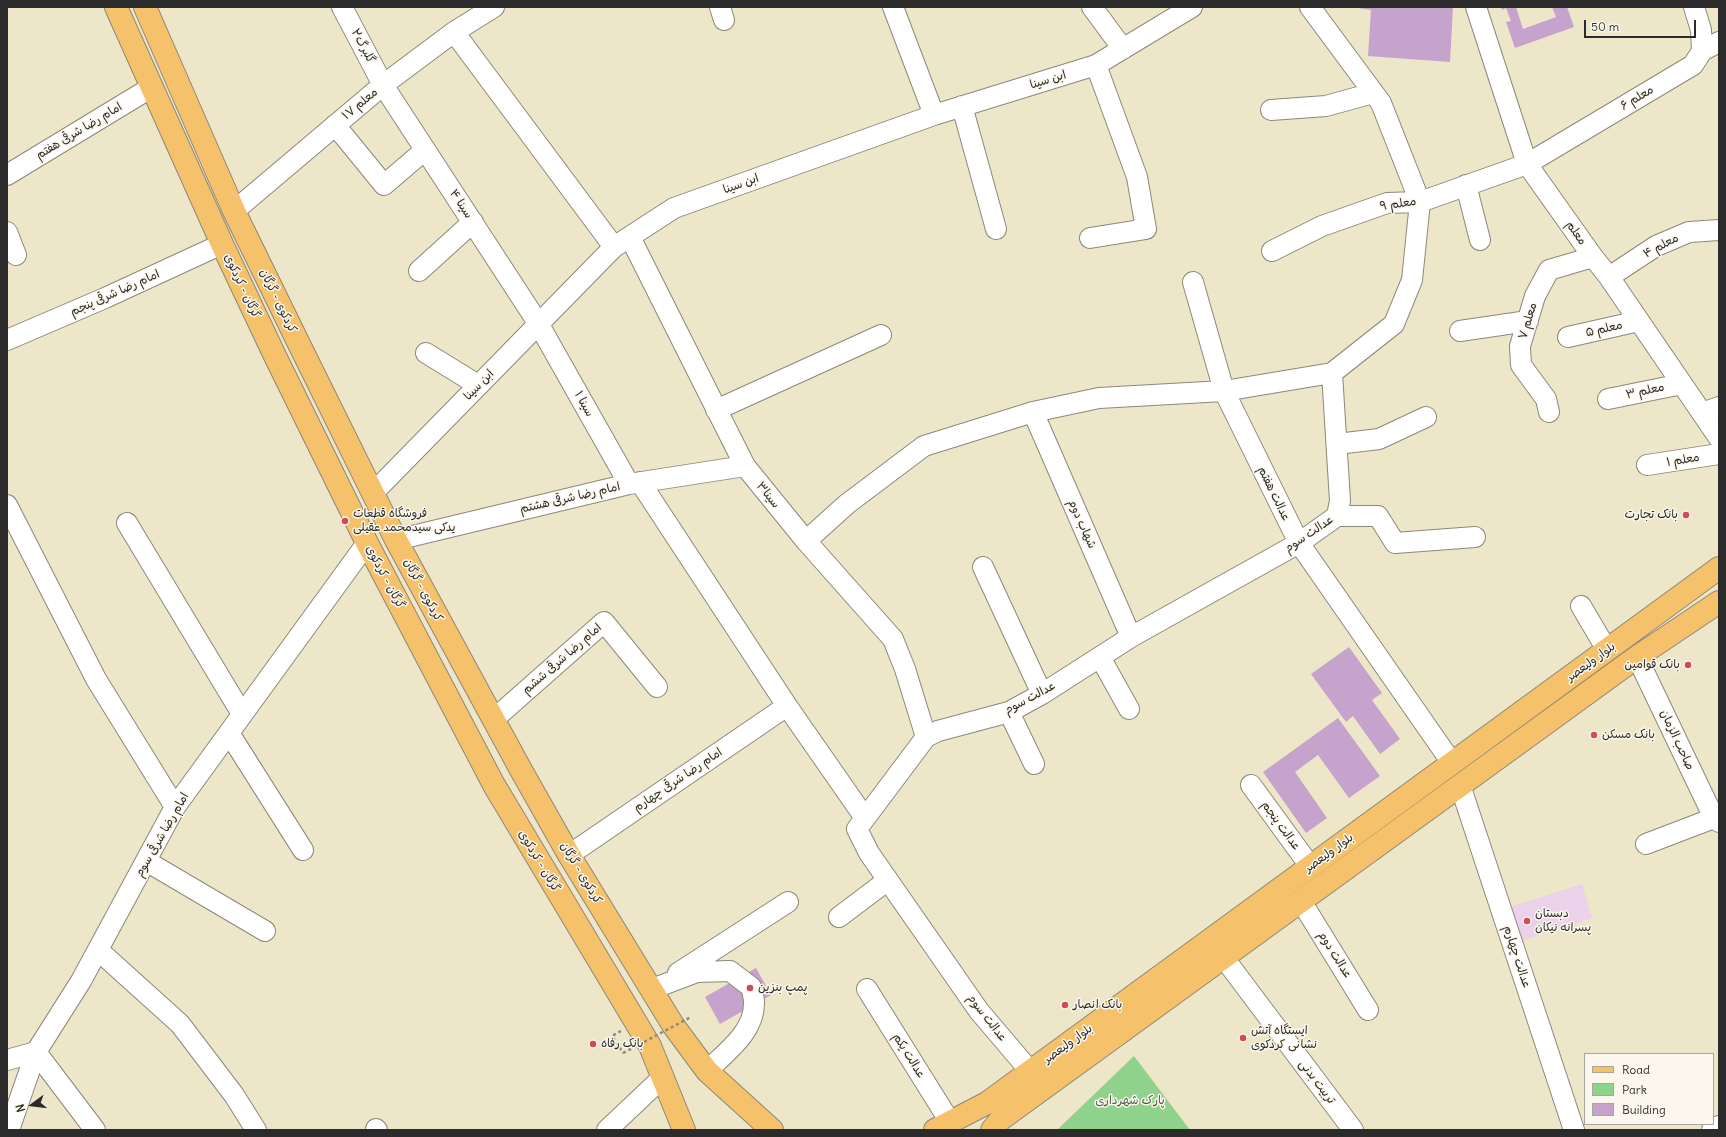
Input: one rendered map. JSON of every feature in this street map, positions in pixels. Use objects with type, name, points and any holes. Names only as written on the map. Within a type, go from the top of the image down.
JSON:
[{"type":"main road","name":"گرگان - کردکوی","points":[[116,7],[222,244],[367,543],[494,785],[650,1046],[684,1130]]},
{"type":"main road","name":"کردکوی - گرگان","points":[[145,7],[234,211],[374,492],[396,540],[493,720],[569,855],[673,1024],[707,1071],[772,1130]]},
{"type":"main road","name":"بلوار ولیعصر","points":[[943,1126],[987,1103],[1719,568]]},
{"type":"main road","name":"بلوار ولیعصر","points":[[992,1130],[1001,1119],[1460,785],[1638,657],[1719,602]]},
{"type":"street","name":"گلبرگ۲","points":[[342,7],[383,85]]},
{"type":"street","name":"معلم ۱۷","points":[[234,211],[461,21],[494,7]]},
{"type":"street","points":[[893,7],[934,115]]},
{"type":"street","points":[[1092,7],[1123,48]]},
{"type":"street","name":"ابن سینا","points":[[374,492],[538,323],[622,242],[674,208],[934,115],[1096,64],[1192,7]]},
{"type":"street","points":[[806,541],[847,504],[924,446],[1033,412],[1099,398],[1224,391],[1332,373],[1394,324],[1412,280],[1420,202],[1381,104],[1310,7]]},
{"type":"street","name":"معلم","points":[[1476,7],[1527,164],[1593,257],[1609,277],[1682,384],[1710,410],[1719,438]]},
{"type":"street","name":"معلم ۶","points":[[1527,164],[1693,64],[1711,47],[1701,30],[1694,7]]},
{"type":"street","name":"سینا۳","points":[[461,21],[622,242],[716,410],[745,466],[806,541],[893,638],[905,669],[926,737]]},
{"type":"street","points":[[1090,238],[1146,229],[1137,177],[1096,64]]},
{"type":"street","name":"سینا ۴","points":[[383,85],[538,323]]},
{"type":"street","name":"امام رضا شرقی هفتم","points":[[7,175],[152,87]]},
{"type":"street","points":[[1271,110],[1326,106],[1373,93]]},
{"type":"street","points":[[962,106],[996,229]]},
{"type":"street","points":[[335,125],[384,185],[425,150]]},
{"type":"street","name":"معلم ۹","points":[[1272,251],[1322,226],[1387,203],[1420,202],[1527,164]]},
{"type":"street","points":[[1466,185],[1480,240]]},
{"type":"street","points":[[419,271],[473,222]]},
{"type":"street","name":"معلم ۴","points":[[1609,277],[1656,246],[1682,234],[1689,232],[1719,230]]},
{"type":"street","points":[[7,232],[16,255]]},
{"type":"street","name":"امام رضا شرقی پنجم","points":[[7,340],[105,298],[222,244]]},
{"type":"street","name":"معلم ۷","points":[[1549,412],[1546,399],[1521,365],[1520,346],[1536,296],[1549,270],[1593,257]]},
{"type":"street","name":"عدالت هفتم","points":[[1193,282],[1224,391],[1298,543],[1452,764]]},
{"type":"street","points":[[1460,331],[1528,321]]},
{"type":"street","name":"معلم ۵","points":[[1568,337],[1639,321]]},
{"type":"street","name":"سینا ۱","points":[[538,323],[635,483],[865,818]]},
{"type":"street","points":[[716,410],[881,335]]},
{"type":"street","points":[[426,353],[478,385]]},
{"type":"street","name":"عدالت سوم","points":[[1030,1072],[979,1011],[869,853],[857,829],[926,737],[938,731],[1009,712],[1042,694],[1131,637],[1298,543],[1337,516],[1340,501],[1332,373]]},
{"type":"street","name":"معلم ۳","points":[[1608,399],[1682,384]]},
{"type":"street","name":"شهاب دوم","points":[[1033,412],[1131,637]]},
{"type":"street","points":[[1336,444],[1379,439],[1426,417]]},
{"type":"street","name":"معلم ۱","points":[[1647,465],[1719,454]]},
{"type":"street","name":"امام رضا شرقی هشتم","points":[[396,540],[635,483],[745,466]]},
{"type":"street","points":[[7,505],[96,679],[175,807]]},
{"type":"street","points":[[1337,516],[1378,516],[1395,543],[1474,538]]},
{"type":"street","points":[[127,523],[242,714]]},
{"type":"street","name":"امام رضا شرقی سوم","points":[[9,1130],[36,1052],[98,950],[175,807],[367,543]]},
{"type":"street","points":[[983,567],[1042,694]]},
{"type":"street","points":[[1581,606],[1608,650]]},
{"type":"street","name":"امام رضا شرقی ششم","points":[[493,720],[604,622],[657,687]]},
{"type":"street","points":[[1100,657],[1129,709]]},
{"type":"street","name":"صاحب الزمان","points":[[1638,657],[1717,820]]},
{"type":"street","name":"امام رضا شرقی چهارم","points":[[569,855],[787,706]]},
{"type":"street","points":[[1009,712],[1034,764]]},
{"type":"street","points":[[228,734],[303,850]]},
{"type":"street","name":"عدالت پنجم","points":[[1250,785],[1310,866]]},
{"type":"street","name":"عدالت چهارم","points":[[1460,785],[1574,1130]]},
{"type":"street","points":[[1646,844],[1717,820]]},
{"type":"street","points":[[146,861],[265,931]]},
{"type":"street","points":[[839,917],[888,880]]},
{"type":"street","name":"عدالت دوم","points":[[1301,901],[1368,1010]]},
{"type":"street","points":[[652,989],[788,902]]},
{"type":"street","points":[[98,950],[180,1024],[234,1095],[256,1130]]},
{"type":"street","name":"تربیت بدنی","points":[[1224,958],[1354,1130]]},
{"type":"street","points":[[652,989],[697,972],[730,972],[752,987],[754,1002],[753,1013],[744,1034],[707,1071]]},
{"type":"street","name":"عدالت یکم","points":[[867,989],[943,1126]]},
{"type":"street","points":[[7,1060],[36,1052],[95,1130]]},
{"type":"street","points":[[607,1130],[663,1077]]},
{"type":"street","points":[[1712,1130],[1719,1126]]},
{"type":"path","points":[[612,1036],[623,1053],[691,1017]]},
{"type":"shaded area","points":[[1582,884],[1592,918],[1521,941],[1510,907]]},
{"type":"green space","name":"پارک شهرداری","points":[[1134,1056],[1190,1130],[1057,1130]]},
{"type":"building","points":[[1351,7],[1453,7],[1450,62],[1368,56],[1371,10]]},
{"type":"building","points":[[1501,7],[1516,7],[1523,29],[1556,17],[1552,7],[1567,7],[1574,27],[1515,48],[1506,22],[1511,21],[1506,8],[1502,10]]},
{"type":"building","points":[[1349,647],[1382,693],[1372,700],[1400,739],[1380,754],[1353,716],[1346,722],[1311,674]]},
{"type":"building","points":[[1338,718],[1380,776],[1349,798],[1318,755],[1295,772],[1327,818],[1306,833],[1263,772]]},
{"type":"building","points":[[756,968],[771,995],[720,1024],[705,997]]},
{"type":"place","name":"بانک تجارت","points":[[1686,515]]},
{"type":"place","name":"فروشگاه قطعات یدکی سیدمحمد عقیلی","points":[[345,521]]},
{"type":"place","name":"بانک قوامین","points":[[1688,665]]},
{"type":"place","name":"بانک مسکن","points":[[1594,735]]},
{"type":"place","name":"دبستان پسرانه نیکان","points":[[1527,921]]},
{"type":"place","name":"پمپ بنزین","points":[[750,988]]},
{"type":"place","name":"بانک انصار","points":[[1065,1005]]},
{"type":"place","name":"ایستگاه آتش نشانی کردکوی","points":[[1243,1038]]},
{"type":"place","name":"بانک رفاه","points":[[593,1044]]}]
